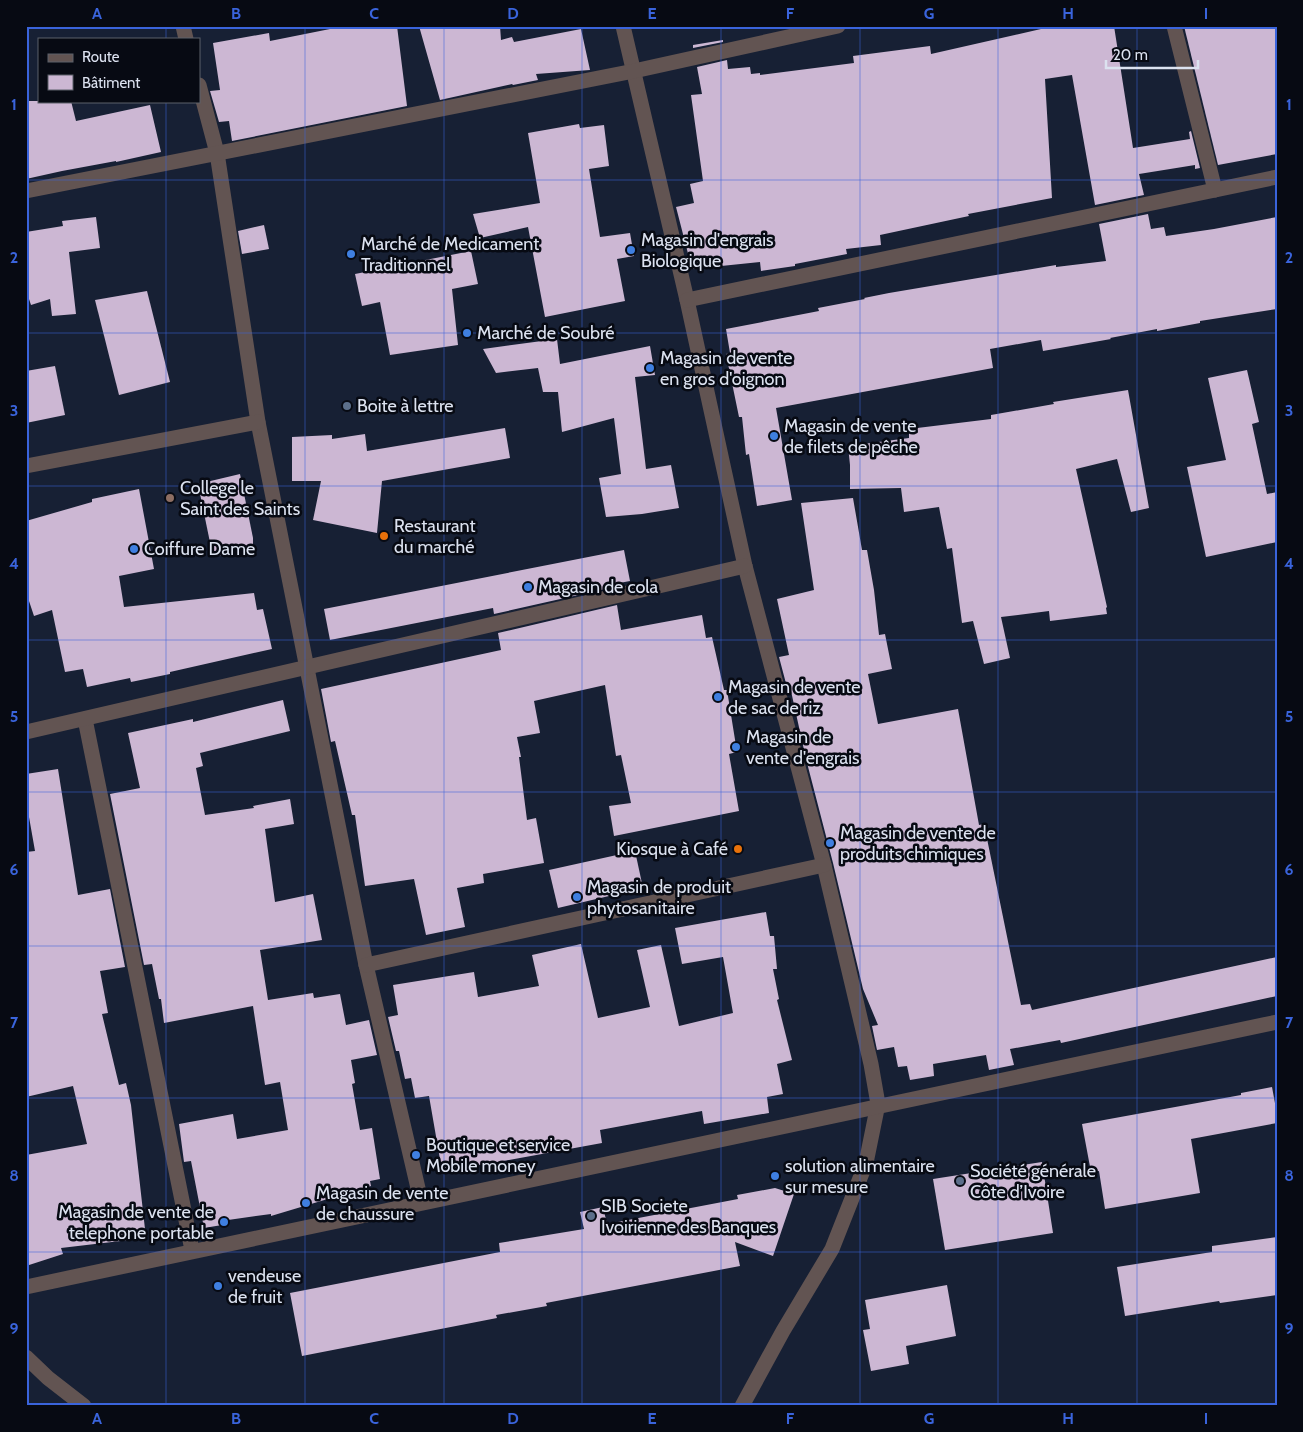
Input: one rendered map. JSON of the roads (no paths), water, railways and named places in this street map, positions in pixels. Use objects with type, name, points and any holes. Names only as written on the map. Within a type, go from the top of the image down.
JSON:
[{"type":"street","points":[[623,26],[687,300],[745,566],[824,865],[878,1104],[866,1163],[832,1248],[742,1406]]},
{"type":"street","points":[[26,190],[634,71],[838,26]]},
{"type":"street","points":[[1174,26],[1215,190]]},
{"type":"street","points":[[200,89],[217,153],[258,422],[366,965],[421,1201]]},
{"type":"street","points":[[687,300],[1277,177]]},
{"type":"street","points":[[26,466],[258,422]]},
{"type":"street","points":[[26,732],[745,566]]},
{"type":"street","points":[[85,719],[192,1250]]},
{"type":"street","points":[[366,965],[824,865]]},
{"type":"street","points":[[26,1286],[878,1104],[1277,1022]]},
{"type":"street","points":[[26,1358],[84,1406]]},
{"type":"place","name":"Magasin d'engrais Biologique","points":[[631,250]]},
{"type":"place","name":"Marché de Medicament Traditionnel","points":[[351,254]]},
{"type":"place","name":"Marché de Soubré","points":[[467,333]]},
{"type":"place","name":"Magasin de vente en gros d'oignon","points":[[650,368]]},
{"type":"place","name":"Boite à lettre","points":[[347,406]]},
{"type":"place","name":"Magasin de vente de filets de pêche","points":[[774,436]]},
{"type":"place","name":"College le Saint des Saints","points":[[170,498]]},
{"type":"place","name":"Restaurant du marché","points":[[384,536]]},
{"type":"place","name":"Coiffure Dame","points":[[134,549]]},
{"type":"place","name":"Magasin de cola","points":[[528,587]]},
{"type":"place","name":"Magasin de vente de sac de riz","points":[[718,697]]},
{"type":"place","name":"Magasin de vente d'engrais","points":[[736,747]]},
{"type":"place","name":"Magasin de vente de produits chimiques","points":[[830,843]]},
{"type":"place","name":"Kiosque à Café","points":[[738,849]]},
{"type":"place","name":"Magasin de produit phytosanitaire","points":[[577,897]]},
{"type":"place","name":"Boutique et service Mobile money","points":[[416,1155]]},
{"type":"place","name":"solution alimentaire sur mesure","points":[[775,1176]]},
{"type":"place","name":"Société générale Côte d’Ivoire","points":[[960,1181]]},
{"type":"place","name":"Magasin de vente de chaussure","points":[[306,1203]]},
{"type":"place","name":"SIB Societe Ivoirienne des Banques","points":[[591,1216]]},
{"type":"place","name":"Magasin de vente de telephone portable","points":[[224,1222]]},
{"type":"place","name":"vendeuse de fruit","points":[[218,1286]]}]
